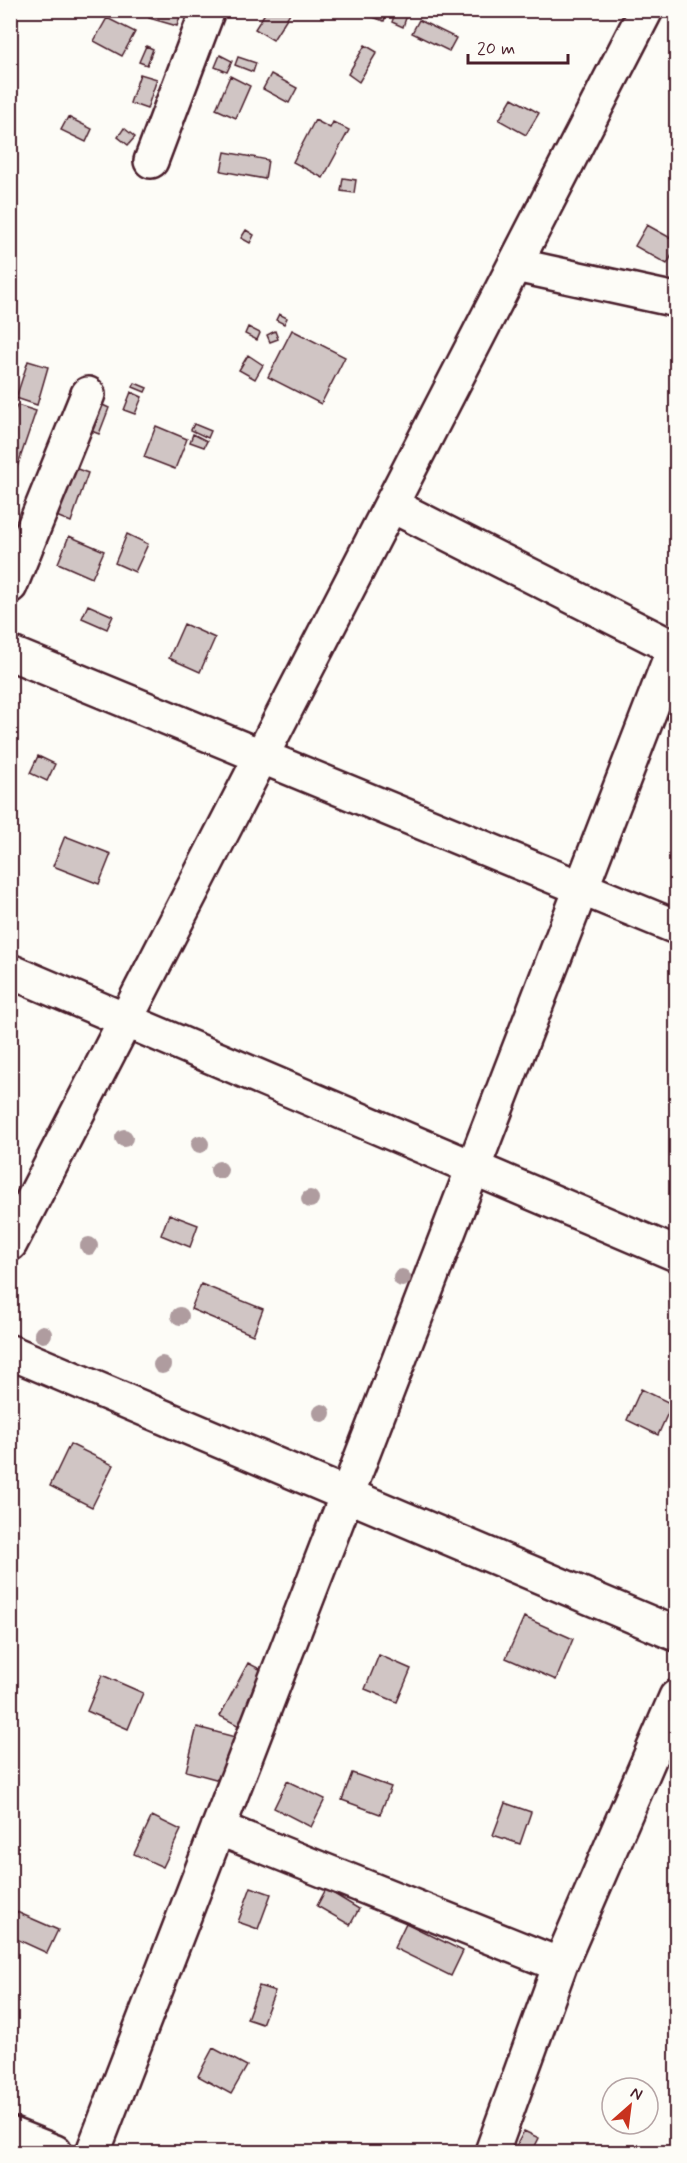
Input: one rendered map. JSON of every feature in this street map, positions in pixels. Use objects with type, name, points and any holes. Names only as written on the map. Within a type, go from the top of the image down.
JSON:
[{"type":"street","points":[[152,162],[208,10]]},
{"type":"street","points":[[10,1244],[646,10]]},
{"type":"street","points":[[515,265],[676,300]]},
{"type":"street","points":[[10,586],[88,394]]},
{"type":"street","points":[[93,2152],[676,647],[391,505]]},
{"type":"street","points":[[10,653],[676,927]]},
{"type":"street","points":[[10,971],[676,1254]]},
{"type":"street","points":[[10,1352],[676,1634]]},
{"type":"street","points":[[492,2152],[560,1965],[676,1697]]},
{"type":"street","points":[[218,1828],[560,1965]]},
{"type":"street","points":[[10,2134],[55,2152]]},
{"type":"building","points":[[151,10],[182,10],[177,26],[149,18]]},
{"type":"building","points":[[267,10],[292,10],[273,40],[255,29]]},
{"type":"building","points":[[353,10],[388,10],[384,21]]},
{"type":"building","points":[[396,10],[407,15],[403,27],[392,22]]},
{"type":"building","points":[[107,18],[135,32],[122,56],[94,41]]},
{"type":"building","points":[[419,20],[456,38],[449,51],[412,33]]},
{"type":"building","points":[[365,45],[377,52],[359,82],[348,74]]},
{"type":"building","points":[[146,46],[153,49],[147,65],[139,62]]},
{"type":"building","points":[[220,55],[232,61],[227,72],[215,67]]},
{"type":"building","points":[[238,57],[256,63],[253,72],[235,65]]},
{"type":"building","points":[[140,74],[157,79],[147,109],[130,103]]},
{"type":"building","points":[[271,74],[297,88],[289,103],[263,89]]},
{"type":"building","points":[[230,76],[250,86],[236,118],[216,109]]},
{"type":"building","points":[[512,98],[539,113],[526,135],[499,120]]},
{"type":"building","points":[[68,117],[92,129],[86,142],[61,130]]},
{"type":"building","points":[[315,120],[330,128],[333,122],[349,130],[323,178],[293,162]]},
{"type":"building","points":[[124,128],[135,137],[128,145],[118,137]]},
{"type":"building","points":[[225,152],[268,160],[265,179],[221,171]]},
{"type":"building","points":[[343,178],[356,180],[354,193],[341,191]]},
{"type":"building","points":[[647,225],[676,241],[676,248],[667,264],[635,246]]},
{"type":"building","points":[[246,230],[254,235],[250,243],[241,238]]},
{"type":"building","points":[[279,314],[287,318],[284,324],[276,320]]},
{"type":"building","points":[[248,327],[260,333],[257,340],[245,334]]},
{"type":"building","points":[[292,330],[345,357],[321,404],[268,377]]},
{"type":"building","points":[[275,331],[278,339],[270,342],[267,335]]},
{"type":"building","points":[[248,355],[263,365],[255,379],[239,370]]},
{"type":"building","points":[[28,361],[48,367],[37,405],[16,398]]},
{"type":"building","points":[[135,383],[147,388],[145,392],[133,387]]},
{"type":"building","points":[[131,392],[142,397],[135,414],[124,410]]},
{"type":"building","points":[[94,401],[109,408],[99,434],[84,428]]},
{"type":"building","points":[[17,405],[36,411],[11,485],[10,423]]},
{"type":"building","points":[[194,424],[211,431],[208,438],[191,430]]},
{"type":"building","points":[[156,426],[187,439],[175,469],[144,457]]},
{"type":"building","points":[[193,434],[207,441],[204,447],[190,442]]},
{"type":"building","points":[[72,467],[88,473],[71,522],[54,515]]},
{"type":"building","points":[[127,534],[148,544],[135,572],[115,563]]},
{"type":"building","points":[[69,536],[104,551],[92,578],[58,563]]},
{"type":"building","points":[[88,605],[113,616],[107,629],[82,618]]},
{"type":"building","points":[[184,624],[215,638],[200,672],[169,658]]},
{"type":"building","points":[[38,756],[55,764],[47,781],[30,773]]},
{"type":"building","points":[[65,836],[111,854],[99,884],[53,866]]},
{"type":"building","points":[[169,1214],[198,1225],[190,1247],[161,1235]]},
{"type":"building","points":[[201,1284],[263,1309],[253,1335],[191,1309]]},
{"type":"building","points":[[641,1389],[672,1404],[658,1435],[627,1420]]},
{"type":"building","points":[[70,1444],[113,1465],[92,1507],[50,1486]]},
{"type":"building","points":[[524,1617],[573,1639],[556,1680],[506,1658]]},
{"type":"building","points":[[379,1655],[411,1669],[397,1702],[365,1689]]},
{"type":"building","points":[[248,1663],[275,1677],[247,1730],[220,1716]]},
{"type":"building","points":[[102,1675],[143,1693],[128,1729],[87,1711]]},
{"type":"building","points":[[197,1727],[235,1737],[223,1781],[186,1771]]},
{"type":"building","points":[[352,1773],[391,1787],[380,1814],[342,1800]]},
{"type":"building","points":[[287,1781],[325,1799],[311,1827],[274,1808]]},
{"type":"building","points":[[505,1803],[531,1812],[520,1844],[493,1835]]},
{"type":"building","points":[[152,1816],[181,1830],[163,1867],[134,1854]]},
{"type":"building","points":[[251,1887],[271,1894],[258,1929],[238,1922]]},
{"type":"building","points":[[326,1889],[359,1909],[350,1925],[317,1906]]},
{"type":"building","points":[[10,1909],[58,1930],[47,1953],[10,1936]]},
{"type":"building","points":[[406,1923],[463,1951],[451,1976],[394,1948]]},
{"type":"building","points":[[259,1986],[275,1991],[262,2024],[247,2019]]},
{"type":"building","points":[[213,2048],[247,2066],[231,2094],[198,2076]]},
{"type":"building","points":[[524,2131],[539,2138],[532,2152],[513,2152]]}]
